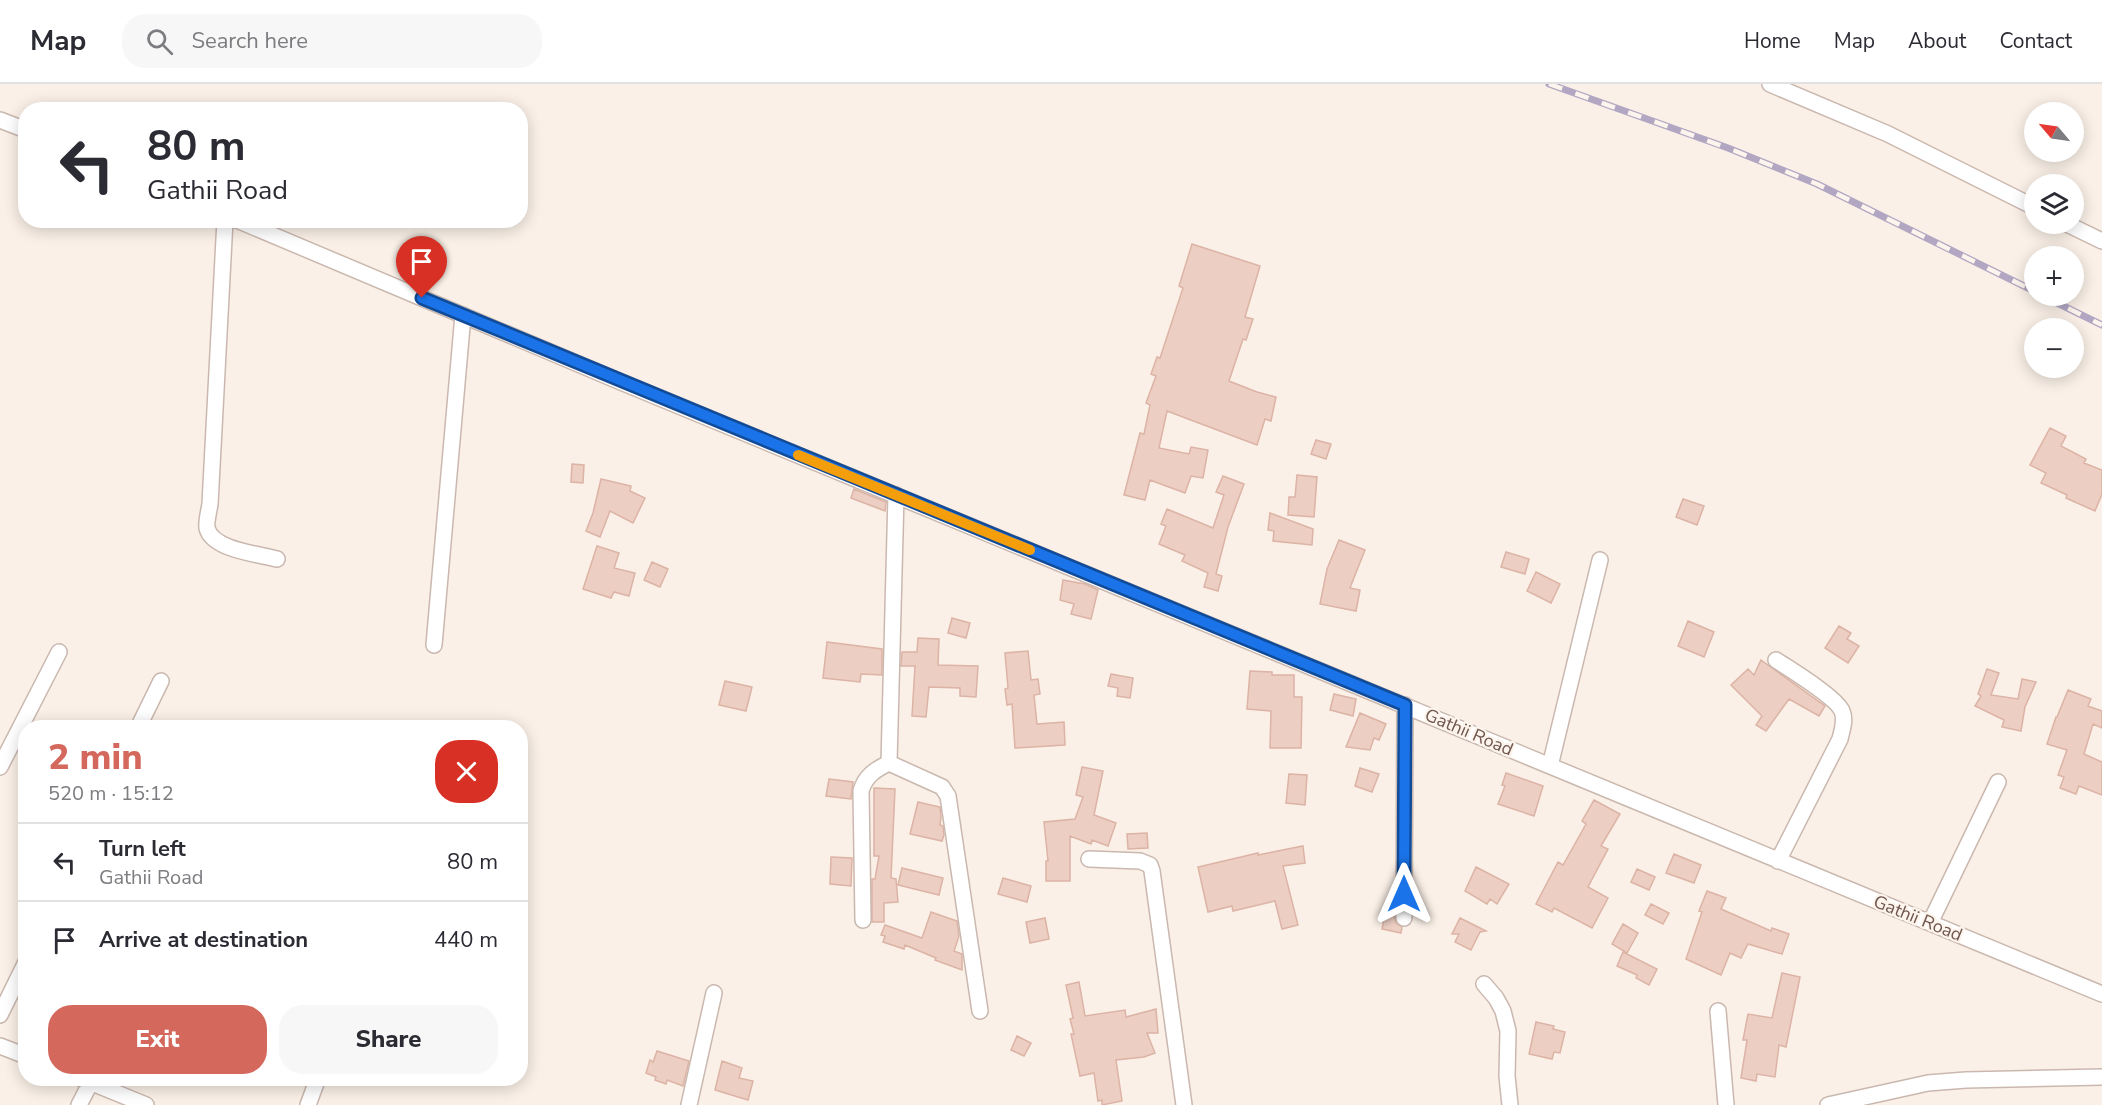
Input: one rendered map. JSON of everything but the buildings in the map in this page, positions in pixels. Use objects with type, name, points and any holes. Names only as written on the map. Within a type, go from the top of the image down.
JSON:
[{"type":"street","points":[[1770,84],[1888,134],[2024,202]]},
{"type":"street","points":[[0,120],[18,127]]},
{"type":"street","points":[[225,228],[207,527],[212,537],[221,544],[277,559]]},
{"type":"street","name":"Gathii Road","points":[[256,228],[2102,994]]},
{"type":"street","points":[[2084,232],[2102,241]]},
{"type":"street","points":[[434,645],[463,315]]},
{"type":"street","points":[[890,763],[896,495]]},
{"type":"street","points":[[1550,766],[1600,560]]},
{"type":"street","points":[[24,720],[59,652]]},
{"type":"street","points":[[1776,660],[1819,689],[1836,704],[1842,711],[1844,723],[1840,739],[1778,861]]},
{"type":"street","points":[[142,720],[161,681]]},
{"type":"street","points":[[1404,918],[1405,705]]},
{"type":"street","points":[[0,766],[18,731]]},
{"type":"street","points":[[862,920],[861,791],[869,776],[890,763],[942,787],[948,796],[980,1011]]},
{"type":"street","points":[[1930,923],[1998,782]]},
{"type":"street","points":[[1089,859],[1140,861],[1149,865],[1152,871],[1184,1105]]},
{"type":"street","points":[[0,1015],[18,978]]},
{"type":"street","points":[[1484,984],[1500,1004],[1508,1031],[1507,1076],[1510,1105]]},
{"type":"street","points":[[689,1105],[714,993]]},
{"type":"street","points":[[1718,1011],[1726,1105]]},
{"type":"street","points":[[0,1046],[18,1053]]},
{"type":"street","points":[[1828,1105],[1928,1083],[2102,1077]]},
{"type":"street","points":[[79,1105],[86,1086]]},
{"type":"street","points":[[102,1086],[146,1105]]},
{"type":"street","points":[[308,1105],[315,1086]]},
{"type":"railway","points":[[1549,84],[1728,148],[1817,184],[2024,286]]},
{"type":"railway","points":[[2063,306],[2102,325]]},
{"type":"slow traffic","points":[[798,455],[1030,550]]},
{"type":"route","points":[[422,298],[1405,705],[1404,894]]}]
